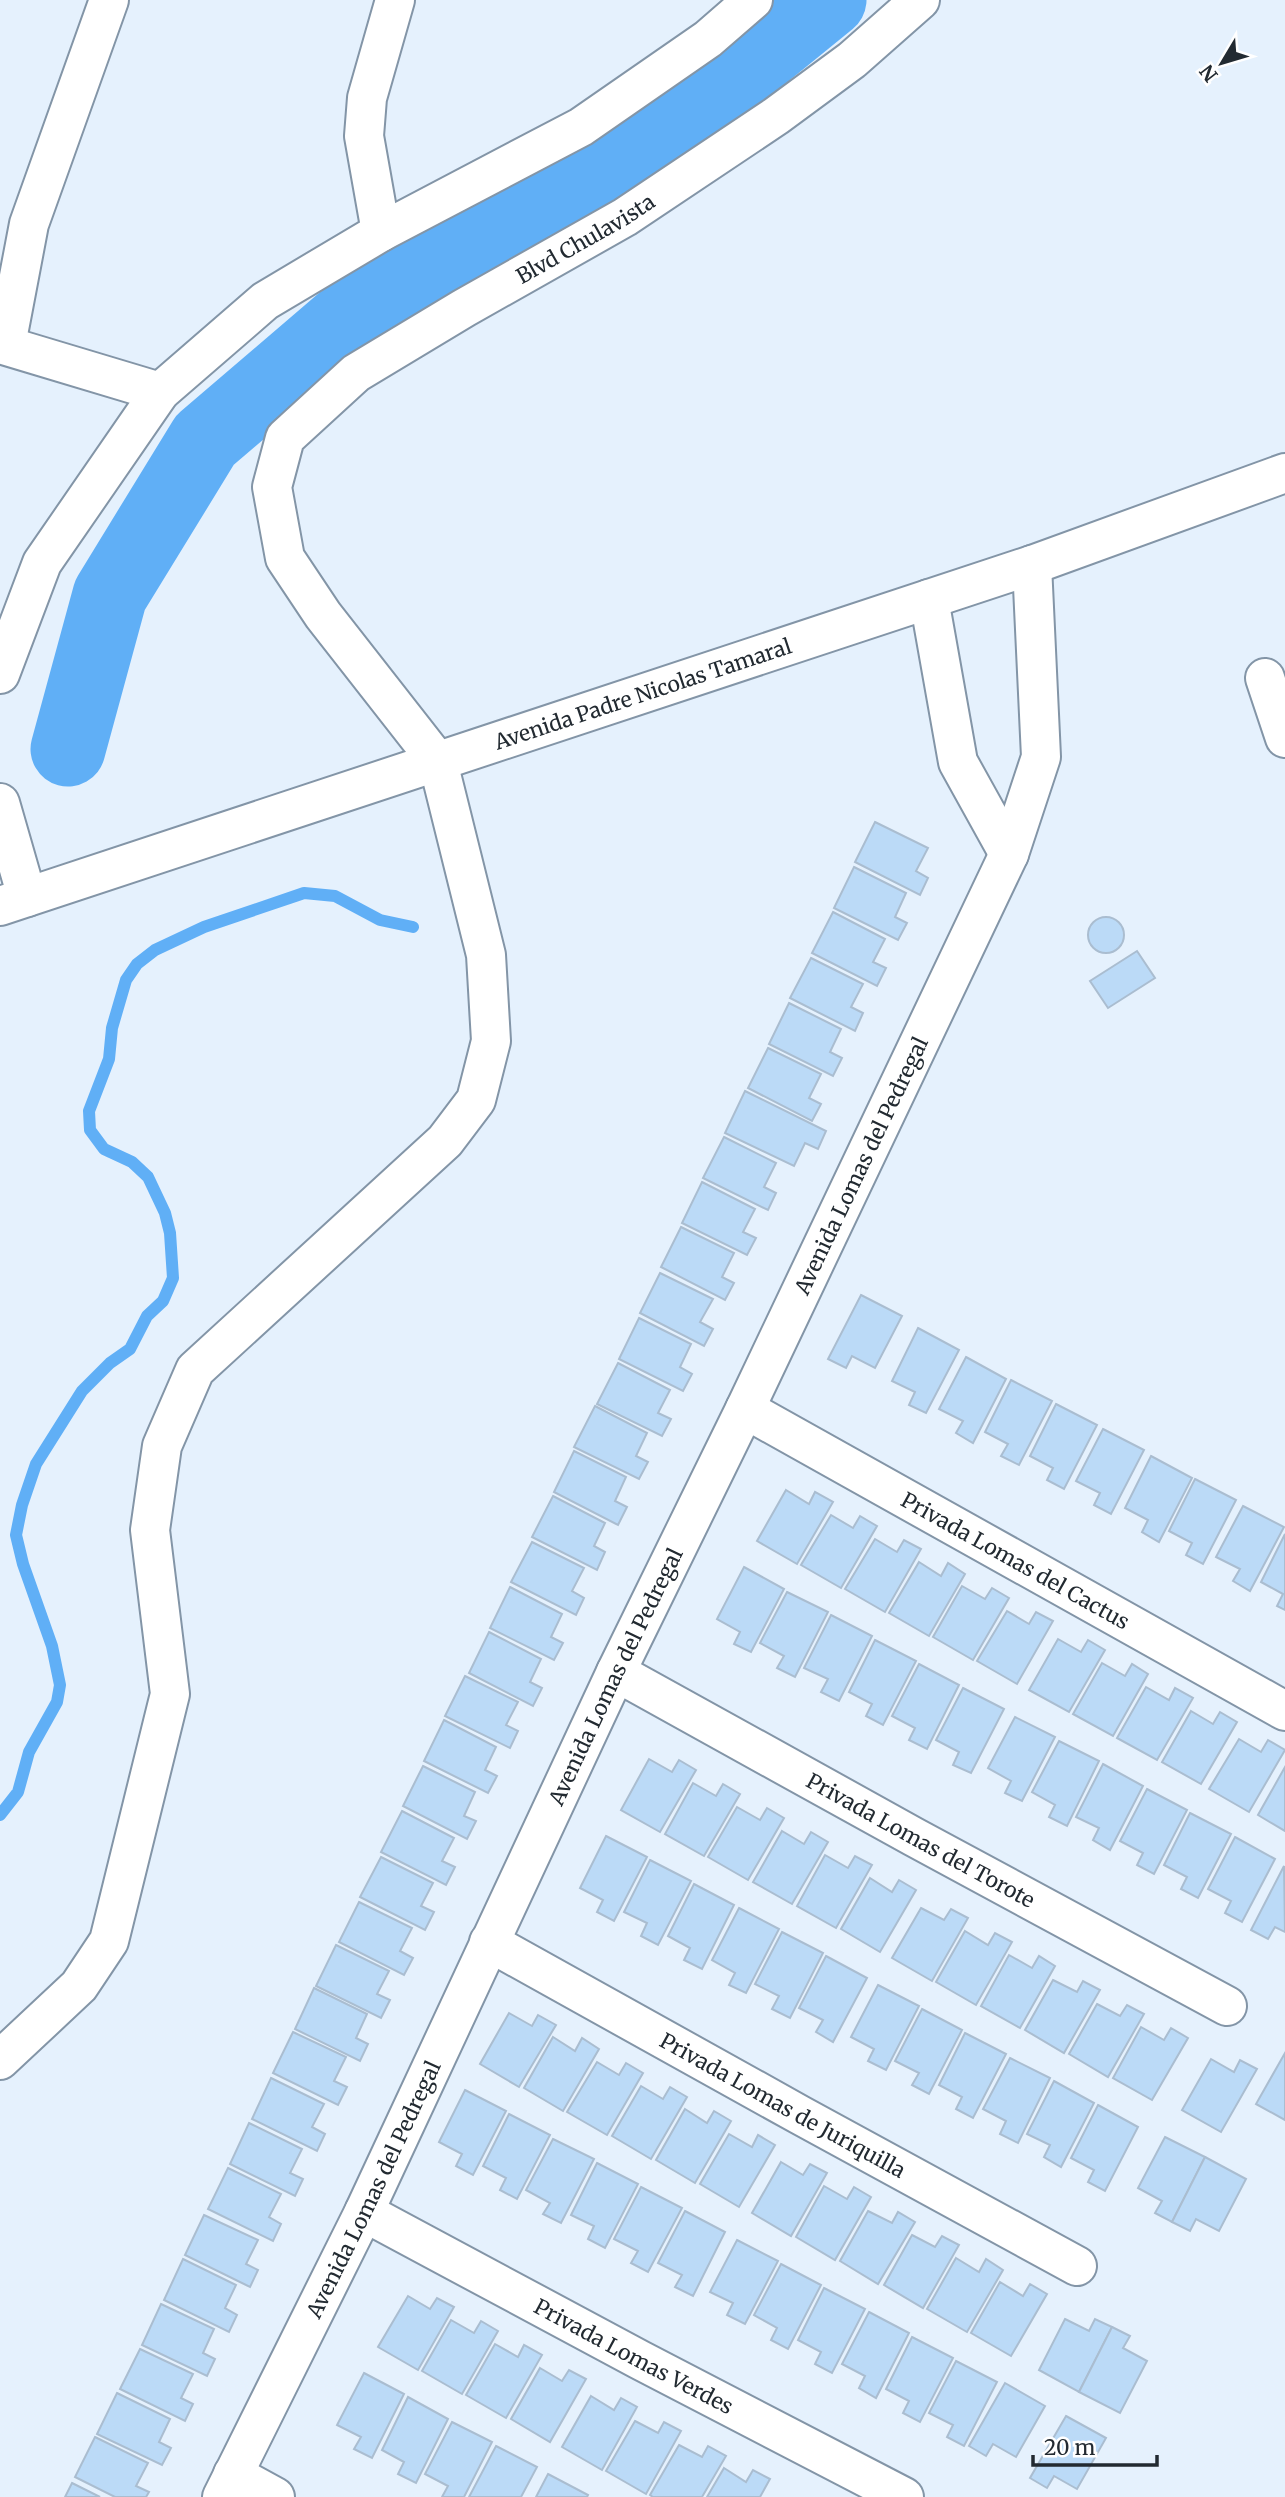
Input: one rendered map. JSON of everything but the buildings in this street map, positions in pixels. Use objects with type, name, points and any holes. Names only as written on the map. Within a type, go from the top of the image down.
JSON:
[{"type":"street","points":[[110,0],[29,224],[3,345],[160,392]]},
{"type":"street","points":[[382,232],[364,136],[367,99],[395,0]]},
{"type":"street","points":[[0,674],[42,563],[160,392],[265,301],[382,232],[581,127],[708,39],[753,0]]},
{"type":"street","name":"Blvd Chulavista","points":[[438,762],[323,615],[285,558],[272,487],[285,438],[356,373],[625,217],[787,108],[852,60],[920,0]]},
{"type":"street","name":"Avenida Padre Nicolas Tamaral","points":[[14,902],[1032,565],[1285,473]]},
{"type":"street","name":"Avenida Lomas del Pedregal","points":[[228,2486],[364,2212],[617,1671],[1009,854],[1041,757],[1032,565]]},
{"type":"street","points":[[929,599],[958,762],[1009,854]]},
{"type":"street","points":[[1265,678],[1285,738]]},
{"type":"street","points":[[0,2060],[79,1986],[109,1941],[170,1693],[150,1530],[162,1446],[195,1370],[445,1140],[476,1100],[491,1041],[486,955],[438,762]]},
{"type":"street","points":[[0,803],[14,902]]},
{"type":"street","name":"Privada Lomas del Cactus","points":[[745,1409],[1285,1711]]},
{"type":"street","name":"Privada Lomas del Torote","points":[[617,1671],[914,1837],[1227,2006]]},
{"type":"street","name":"Privada Lomas de Juriquilla","points":[[489,1942],[1077,2266]]},
{"type":"street","name":"Privada Lomas Verdes","points":[[364,2212],[904,2497]]},
{"type":"street","points":[[228,2486],[275,2497]]},
{"type":"waterway","points":[[68,749],[110,595],[205,440],[344,321],[493,230],[652,144],[829,0]]},
{"type":"waterway","points":[[0,1815],[18,1792],[29,1752],[57,1702],[60,1685],[52,1646],[23,1564],[16,1535],[22,1505],[36,1464],[82,1391],[110,1363],[130,1349],[147,1316],[163,1301],[173,1278],[170,1233],[165,1213],[148,1177],[132,1162],[104,1149],[90,1130],[89,1111],[109,1059],[112,1028],[126,980],[137,964],[155,950],[204,927],[304,893],[335,896],[380,920],[413,927]]}]
